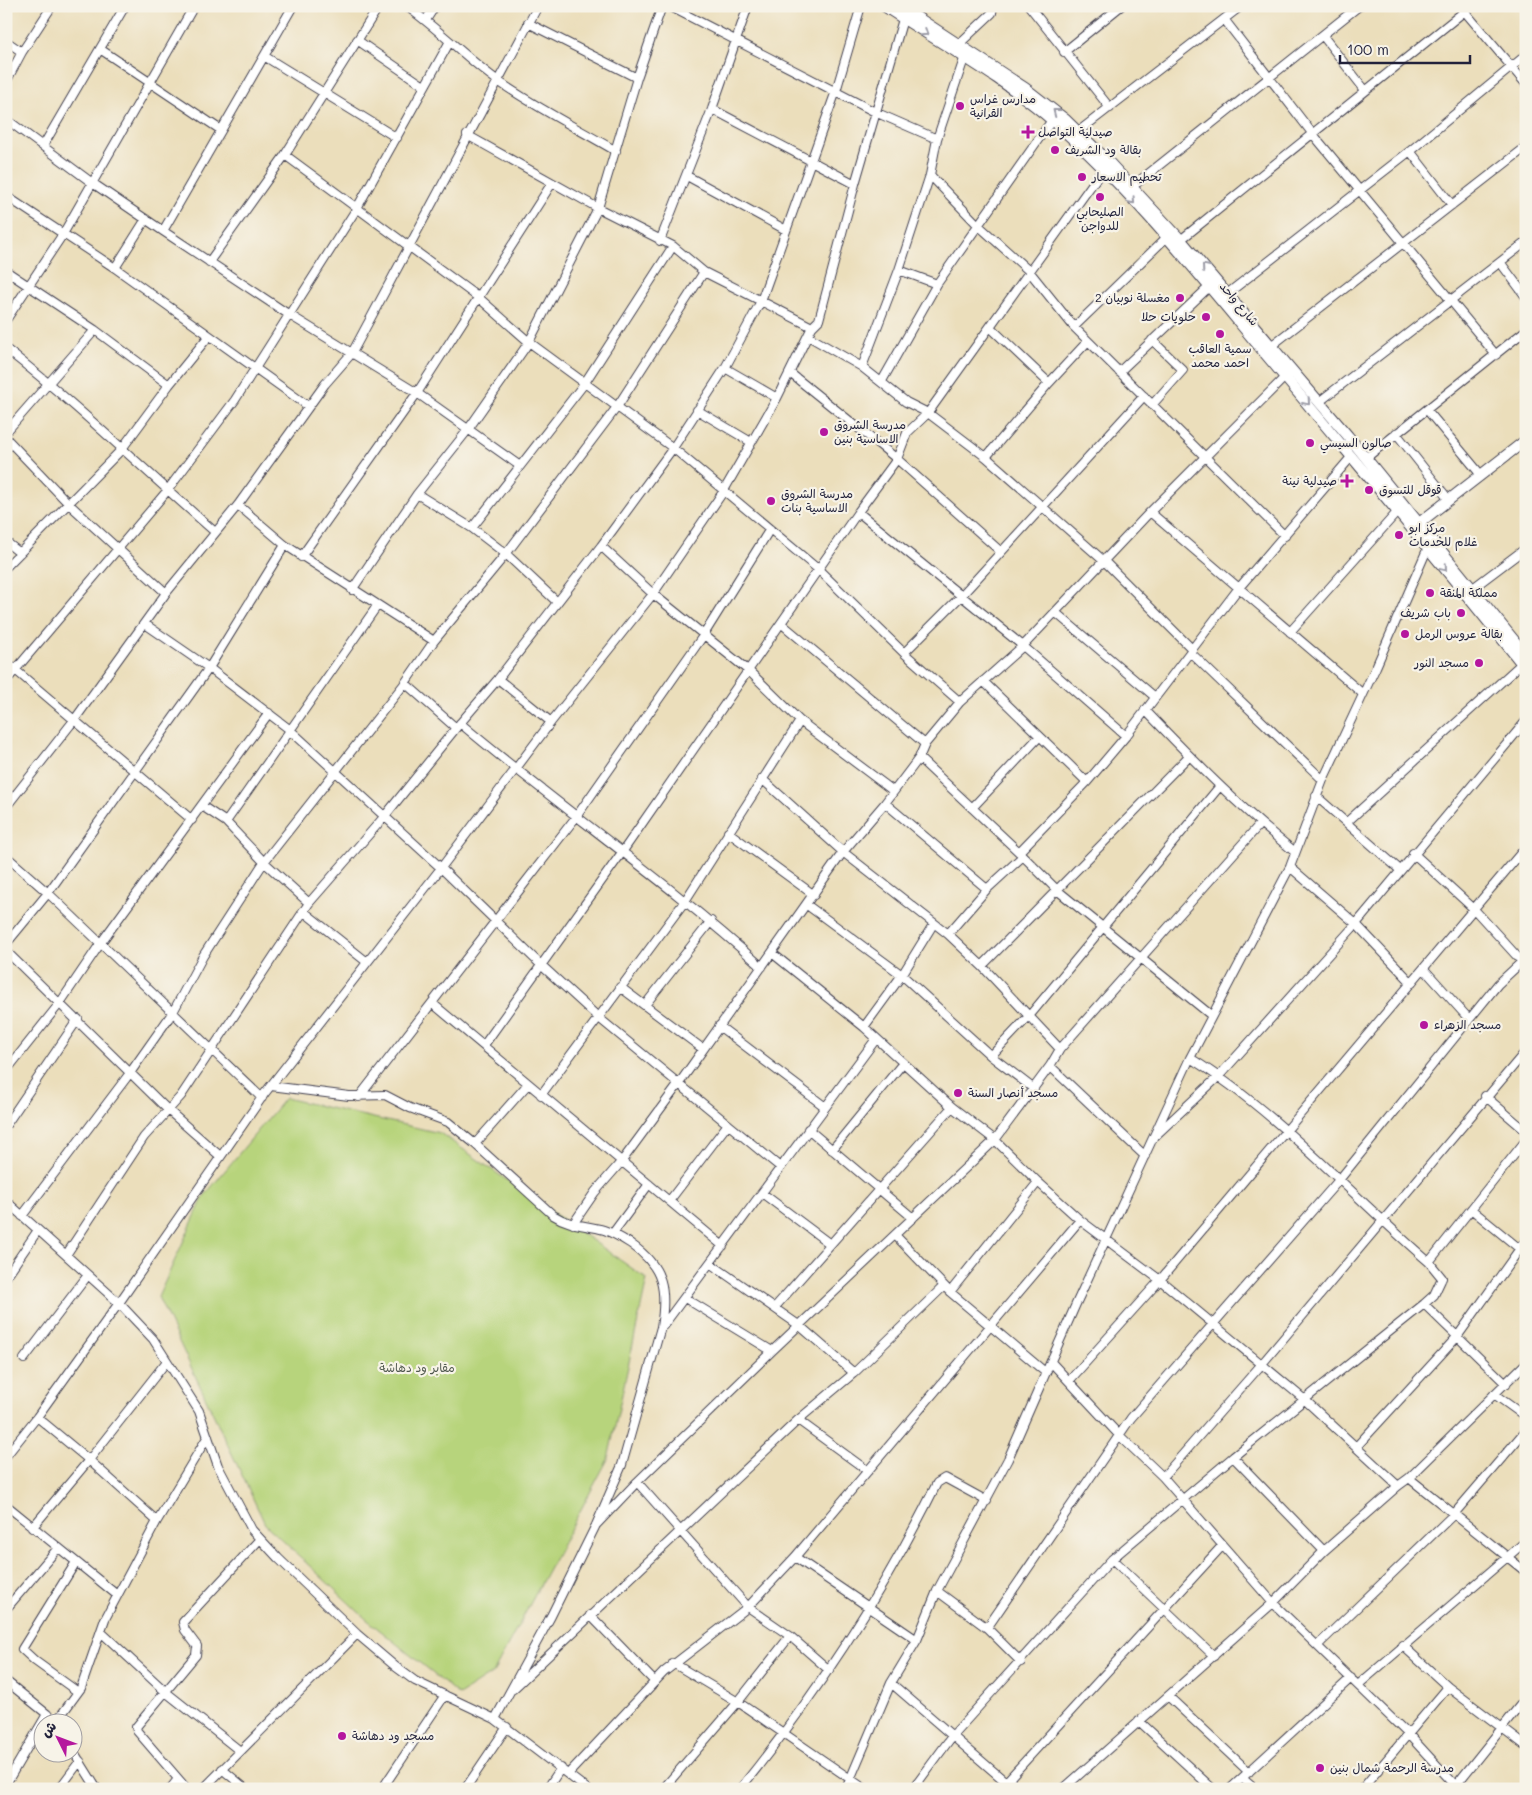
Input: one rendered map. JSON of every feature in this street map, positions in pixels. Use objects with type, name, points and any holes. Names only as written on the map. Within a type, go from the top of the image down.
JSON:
[{"type":"street","points":[[6,82],[22,52],[52,6]]},
{"type":"street","points":[[43,146],[125,6]]},
{"type":"street","points":[[6,320],[63,234],[91,182],[194,6]]},
{"type":"street","points":[[162,231],[293,6]]},
{"type":"street","points":[[209,262],[285,155],[380,6]]},
{"type":"street","points":[[406,6],[426,20],[449,43],[497,80],[616,151]]},
{"type":"street","points":[[426,20],[435,6]]},
{"type":"street","points":[[7,804],[75,719],[166,593],[238,505],[308,406],[352,353],[410,246],[467,134],[538,6]]},
{"type":"street","points":[[352,590],[417,494],[468,431],[528,342],[598,208],[637,78],[662,6]]},
{"type":"street","points":[[669,6],[875,112],[937,139]]},
{"type":"street","points":[[660,241],[712,109],[748,6]]},
{"type":"street","points":[[66,1255],[144,1138],[181,1096],[303,911],[384,818],[458,725],[498,679],[601,546],[673,448],[725,368],[761,301],[836,91],[861,6]]},
{"type":"street","name":"شارع واحد","points":[[884,6],[968,57],[1025,88],[1080,131],[1133,186],[1169,235]]},
{"type":"street","name":"شارع واحد","points":[[900,6],[959,44],[968,57],[1052,120],[1227,294],[1271,346],[1285,377],[1352,456],[1401,508],[1524,663]]},
{"type":"street","points":[[959,44],[992,13],[994,6]]},
{"type":"street","points":[[1029,6],[1110,108]]},
{"type":"street","points":[[1064,52],[1121,6]]},
{"type":"street","points":[[1080,131],[1240,6]]},
{"type":"street","points":[[1133,186],[1359,6]]},
{"type":"street","points":[[1177,243],[1465,8],[1511,68],[1526,84]]},
{"type":"street","points":[[6,1456],[37,1418],[120,1303],[262,1098],[441,868],[551,722],[653,594],[723,492],[750,442],[778,398],[812,327],[818,320],[875,112],[903,19]]},
{"type":"street","points":[[1224,19],[1312,133],[1496,355]]},
{"type":"street","points":[[528,23],[637,78]]},
{"type":"street","points":[[1323,36],[1365,90]]},
{"type":"street","points":[[357,40],[424,86]]},
{"type":"street","points":[[6,42],[22,52]]},
{"type":"street","points":[[6,681],[167,491],[235,400],[357,208],[449,43]]},
{"type":"street","points":[[100,49],[221,130]]},
{"type":"street","points":[[1227,294],[1410,151],[1526,55]]},
{"type":"street","points":[[264,56],[397,138]]},
{"type":"street","points":[[862,367],[899,270],[930,175],[937,139],[968,57]]},
{"type":"street","points":[[712,109],[855,184]]},
{"type":"street","points":[[6,119],[91,182],[162,231],[288,314],[417,393],[468,431],[520,466]]},
{"type":"street","points":[[882,381],[937,284],[1052,120]]},
{"type":"street","points":[[467,134],[552,183],[660,241],[673,246],[704,272],[812,327]]},
{"type":"street","points":[[1271,346],[1526,147]]},
{"type":"street","points":[[1410,151],[1452,205]]},
{"type":"street","points":[[285,155],[479,298],[528,342],[673,448],[723,492],[819,570],[904,653],[960,702]]},
{"type":"street","points":[[484,1045],[540,964],[623,851],[858,512],[897,459],[907,433],[928,413],[1103,169]]},
{"type":"street","points":[[930,175],[978,225],[1029,271],[1088,341],[1284,536]]},
{"type":"street","points":[[686,176],[786,230]]},
{"type":"street","points":[[301,557],[417,393],[552,183]]},
{"type":"street","points":[[6,196],[115,268],[254,370],[308,406]]},
{"type":"street","points":[[115,268],[146,219]]},
{"type":"street","points":[[1074,326],[1169,235]]},
{"type":"street","points":[[1319,402],[1526,242]]},
{"type":"street","name":"شارع واحد","points":[[1177,243],[1209,287],[1319,402],[1366,458],[1401,508]]},
{"type":"street","points":[[472,528],[584,384],[673,246]]},
{"type":"street","points":[[1500,262],[1526,297]]},
{"type":"street","points":[[6,270],[95,330],[169,385]]},
{"type":"street","points":[[899,270],[937,284]]},
{"type":"street","points":[[22,1216],[130,1073],[173,1012],[203,956],[264,862],[405,683],[434,642],[506,554],[617,407],[704,272]]},
{"type":"street","points":[[1119,372],[1209,287]]},
{"type":"street","points":[[990,327],[1049,383]]},
{"type":"street","points":[[6,432],[95,330]]},
{"type":"street","points":[[1366,458],[1526,330]]},
{"type":"street","points":[[808,336],[862,367],[906,402],[928,413],[986,457],[1104,562],[1191,651],[1323,780]]},
{"type":"street","points":[[6,567],[121,450],[169,385],[208,337]]},
{"type":"street","points":[[1152,340],[1183,370],[1152,405]]},
{"type":"street","points":[[986,457],[1049,383],[1088,341]]},
{"type":"street","points":[[6,348],[50,383],[121,450],[215,532]]},
{"type":"street","points":[[725,368],[778,398]]},
{"type":"street","points":[[790,373],[897,459],[1000,551]]},
{"type":"street","points":[[573,1224],[595,1192],[622,1161],[678,1085],[843,852],[885,803],[892,790],[919,758],[925,744],[960,702],[1023,646],[1150,512],[1285,377]]},
{"type":"street","points":[[904,653],[960,597],[1000,551],[1144,396]]},
{"type":"street","points":[[697,410],[750,442]]},
{"type":"street","points":[[1427,410],[1481,475]]},
{"type":"street","points":[[1396,433],[1449,500]]},
{"type":"street","points":[[6,438],[69,504],[166,593]]},
{"type":"street","points":[[1415,525],[1526,440]]},
{"type":"street","points":[[948,934],[987,889],[1087,782],[1126,736],[1238,589],[1352,456]]},
{"type":"street","points":[[417,494],[472,528],[506,554],[556,602]]},
{"type":"street","points":[[238,505],[301,557],[434,642]]},
{"type":"street","points":[[1290,632],[1401,508]]},
{"type":"street","points":[[858,512],[960,597],[1023,646],[1126,736]]},
{"type":"street","points":[[1150,512],[1363,694]]},
{"type":"street","points":[[359,1097],[576,817],[703,636],[770,529]]},
{"type":"street","points":[[6,542],[20,553]]},
{"type":"street","points":[[846,1789],[891,1683],[917,1640],[937,1591],[987,1501],[1190,1058],[1290,867],[1316,796],[1430,544]]},
{"type":"street","name":"شارع واحد","points":[[1430,544],[1473,588],[1524,663]]},
{"type":"street","points":[[6,944],[48,894],[137,771],[209,668],[285,545]]},
{"type":"street","points":[[601,546],[653,594],[749,671],[800,721],[892,790]]},
{"type":"street","points":[[1473,588],[1526,548]]},
{"type":"street","points":[[226,822],[289,729],[377,606]]},
{"type":"street","points":[[1055,612],[1155,697]]},
{"type":"street","points":[[145,624],[209,668],[289,729],[384,818],[441,868],[599,1018],[678,1085],[780,1167]]},
{"type":"street","points":[[782,624],[925,744]]},
{"type":"street","points":[[6,662],[15,672],[75,719],[192,820]]},
{"type":"street","points":[[1347,822],[1524,663]]},
{"type":"street","points":[[498,679],[551,722]]},
{"type":"street","points":[[983,682],[1087,782]]},
{"type":"street","points":[[405,683],[711,921],[762,967]]},
{"type":"street","points":[[1145,710],[1189,756],[1260,824],[1295,852]]},
{"type":"street","points":[[6,1071],[60,1003],[100,944],[269,714]]},
{"type":"street","points":[[542,1095],[685,901],[800,721]]},
{"type":"street","points":[[1153,1138],[1219,1076],[1356,924],[1413,853],[1526,721]]},
{"type":"street","points":[[972,808],[1039,737]]},
{"type":"street","points":[[982,966],[1189,756]]},
{"type":"street","points":[[919,758],[1058,890],[1104,925],[1212,1016]]},
{"type":"street","points":[[762,779],[843,852],[948,934],[1030,1015],[1060,1049]]},
{"type":"street","points":[[990,1056],[1030,1015],[1220,786]]},
{"type":"street","points":[[1316,796],[1400,870]]},
{"type":"street","points":[[885,803],[987,889]]},
{"type":"street","points":[[202,806],[226,822],[264,862],[309,903]]},
{"type":"street","points":[[596,1525],[637,1482],[772,1351],[995,1140],[1034,1090],[1060,1049],[1260,824]]},
{"type":"street","points":[[728,832],[814,895]]},
{"type":"street","points":[[1069,1381],[1160,1280],[1526,846]]},
{"type":"street","points":[[987,1628],[1103,1455],[1120,1436],[1131,1418],[1339,1180],[1498,984],[1525,962],[1472,908],[1413,853]]},
{"type":"street","points":[[6,856],[262,1098]]},
{"type":"street","points":[[1290,867],[1356,924],[1412,982]]},
{"type":"street","points":[[807,905],[902,975],[990,1056],[1034,1090]]},
{"type":"street","points":[[303,911],[367,962]]},
{"type":"street","points":[[645,1005],[711,921]]},
{"type":"street","points":[[864,1027],[902,975],[934,923]]},
{"type":"street","points":[[6,951],[78,1019],[168,1110],[220,1156]]},
{"type":"street","points":[[772,953],[864,1027],[952,1107],[995,1140],[1080,1220],[1160,1280],[1305,1400],[1357,1446],[1398,1486]]},
{"type":"street","points":[[1424,969],[1469,1018]]},
{"type":"street","points":[[620,987],[703,1049]]},
{"type":"street","points":[[432,1003],[724,1246]]},
{"type":"street","points":[[6,1125],[78,1019]]},
{"type":"street","points":[[719,1026],[824,1106]]},
{"type":"street","points":[[661,1328],[724,1246],[824,1106],[876,1039]]},
{"type":"street","points":[[1163,1477],[1261,1365],[1485,1096],[1526,1051]]},
{"type":"street","points":[[913,1789],[953,1735],[1022,1662],[1112,1560],[1233,1457],[1424,1304],[1439,1288],[1442,1278],[1429,1262],[1286,1132],[1219,1076],[1190,1058]]},
{"type":"street","points":[[832,1150],[903,1063]]},
{"type":"street","points":[[1050,1066],[1145,1156]]},
{"type":"street","points":[[475,1144],[528,1084]]},
{"type":"street","points":[[271,1086],[359,1097],[384,1095],[410,1108],[450,1123],[554,1215],[573,1224],[613,1233],[635,1247],[656,1266],[664,1294],[661,1328],[622,1465],[596,1525],[551,1616],[495,1719]]},
{"type":"street","points":[[1485,1096],[1526,1131]]},
{"type":"street","points":[[774,1307],[952,1107]]},
{"type":"street","points":[[670,1200],[728,1124]]},
{"type":"street","points":[[808,1129],[913,1218]]},
{"type":"street","points":[[1429,1262],[1526,1140]]},
{"type":"street","points":[[950,1292],[1038,1182]]},
{"type":"street","points":[[613,1233],[649,1184]]},
{"type":"street","points":[[762,1194],[830,1244]]},
{"type":"street","points":[[6,1201],[120,1303],[153,1339],[199,1411],[218,1466],[252,1530],[260,1539],[357,1634],[415,1681],[495,1719],[587,1789]]},
{"type":"street","points":[[1472,1209],[1523,1251]]},
{"type":"street","points":[[569,1774],[673,1663],[748,1607],[795,1557],[1080,1220]]},
{"type":"street","points":[[6,1278],[38,1230]]},
{"type":"street","points":[[895,1235],[950,1292],[1046,1372]]},
{"type":"street","points":[[1357,1446],[1457,1337],[1523,1251],[1526,1240]]},
{"type":"street","points":[[710,1264],[800,1326],[854,1373]]},
{"type":"street","points":[[24,1359],[88,1275]]},
{"type":"street","points":[[507,1694],[798,1420],[854,1373],[944,1286]]},
{"type":"street","points":[[685,1298],[772,1351]]},
{"type":"street","points":[[1424,1304],[1506,1384]]},
{"type":"street","points":[[32,1528],[89,1460],[167,1361]]},
{"type":"street","points":[[1051,1362],[1120,1436],[1163,1477],[1273,1603],[1409,1735],[1454,1787],[1526,1698]]},
{"type":"street","points":[[1063,1789],[1273,1603],[1324,1551],[1398,1486],[1410,1478],[1526,1363]]},
{"type":"street","points":[[1494,1394],[1526,1417]]},
{"type":"street","points":[[37,1418],[89,1460],[157,1521]]},
{"type":"street","points":[[798,1420],[868,1472]]},
{"type":"street","points":[[1318,1645],[1454,1514],[1526,1430]]},
{"type":"street","points":[[63,1712],[78,1692],[117,1596],[157,1521],[208,1436]]},
{"type":"street","points":[[1233,1457],[1324,1551]]},
{"type":"street","points":[[740,1789],[785,1733],[870,1608],[937,1483],[944,1478],[987,1501]]},
{"type":"street","points":[[1410,1478],[1526,1572]]},
{"type":"street","points":[[637,1482],[748,1607],[790,1636],[829,1670]]},
{"type":"street","points":[[6,1506],[117,1596]]},
{"type":"street","points":[[187,1789],[137,1731],[136,1727],[166,1693],[198,1650],[185,1630],[184,1622],[260,1539]]},
{"type":"street","points":[[1358,1685],[1526,1541]]},
{"type":"street","points":[[1006,1782],[1222,1546]]},
{"type":"street","points":[[6,1609],[58,1548]]},
{"type":"street","points":[[795,1557],[917,1640]]},
{"type":"street","points":[[1112,1560],[1214,1656]]},
{"type":"street","points":[[76,1562],[22,1649],[31,1658],[78,1692]]},
{"type":"street","points":[[937,1591],[987,1628],[1022,1662]]},
{"type":"street","points":[[590,1615],[655,1682]]},
{"type":"street","points":[[101,1632],[166,1693],[240,1751]]},
{"type":"street","points":[[203,1789],[357,1634]]},
{"type":"street","points":[[663,1789],[738,1702],[790,1636]]},
{"type":"street","points":[[1402,1646],[1448,1687],[1526,1746]]},
{"type":"street","points":[[673,1663],[738,1702],[865,1789]]},
{"type":"street","points":[[1230,1789],[1350,1678]]},
{"type":"street","points":[[7,1682],[44,1712]]},
{"type":"street","points":[[891,1683],[1014,1789]]},
{"type":"street","points":[[1362,1789],[1448,1687]]},
{"type":"street","points":[[382,1789],[446,1695]]},
{"type":"street","points":[[1168,1696],[1249,1772]]},
{"type":"street","points":[[1139,1721],[1213,1789]]},
{"type":"street","points":[[465,1789],[507,1727]]},
{"type":"street","points":[[6,1784],[32,1740]]},
{"type":"street","points":[[59,1789],[79,1762]]},
{"type":"street","points":[[81,1762],[97,1789]]},
{"type":"street","points":[[547,1789],[561,1768]]},
{"type":"street","points":[[222,1769],[246,1789]]},
{"type":"street","points":[[1242,1778],[1255,1789]]},
{"type":"street","points":[[170,1789],[178,1779]]},
{"type":"green space","name":"مقابر ود دهاشة","points":[[285,1098],[440,1133],[647,1279],[608,1459],[493,1673],[459,1695],[365,1618],[265,1524],[158,1297],[204,1196]]},
{"type":"place","name":"مدارس غراس القرانية","points":[[960,106]]},
{"type":"place","name":"صيدلية التواصل","points":[[1028,132]]},
{"type":"place","name":"بقالة ود الشريف","points":[[1055,150]]},
{"type":"place","name":"تحطيم الاسعار","points":[[1082,177]]},
{"type":"place","name":"الصليحابي للدواجن","points":[[1100,197]]},
{"type":"place","name":"مغسلة نوبيان 2","points":[[1180,298]]},
{"type":"place","name":"حلويات حلا","points":[[1206,317]]},
{"type":"place","name":"سمية العاقب احمد محمد","points":[[1220,334]]},
{"type":"place","name":"مدرسة الشروق الاساسية بنين","points":[[824,432]]},
{"type":"place","name":"صالون السيسي","points":[[1310,443]]},
{"type":"place","name":"صيدلية نينة","points":[[1347,481]]},
{"type":"place","name":"قوقل للتسوق","points":[[1369,490]]},
{"type":"place","name":"مدرسة الشروق الاساسية بنات","points":[[771,501]]},
{"type":"place","name":"مركز ابو غلام للخدمات","points":[[1399,535]]},
{"type":"place","name":"مملكة المنقة","points":[[1430,593]]},
{"type":"place","name":"باب شريف","points":[[1461,613]]},
{"type":"place","name":"بقالة عروس الرمل","points":[[1405,634]]},
{"type":"place","name":"مسجد النور","points":[[1479,663]]},
{"type":"place","name":"مسجد الزهراء","points":[[1424,1025]]},
{"type":"place","name":"مسجد أنصار السنة","points":[[958,1093]]},
{"type":"place","name":"مسجد ود دهاشة","points":[[342,1736]]},
{"type":"place","name":"مدرسة الرحمة شمال بنين","points":[[1320,1768]]}]
